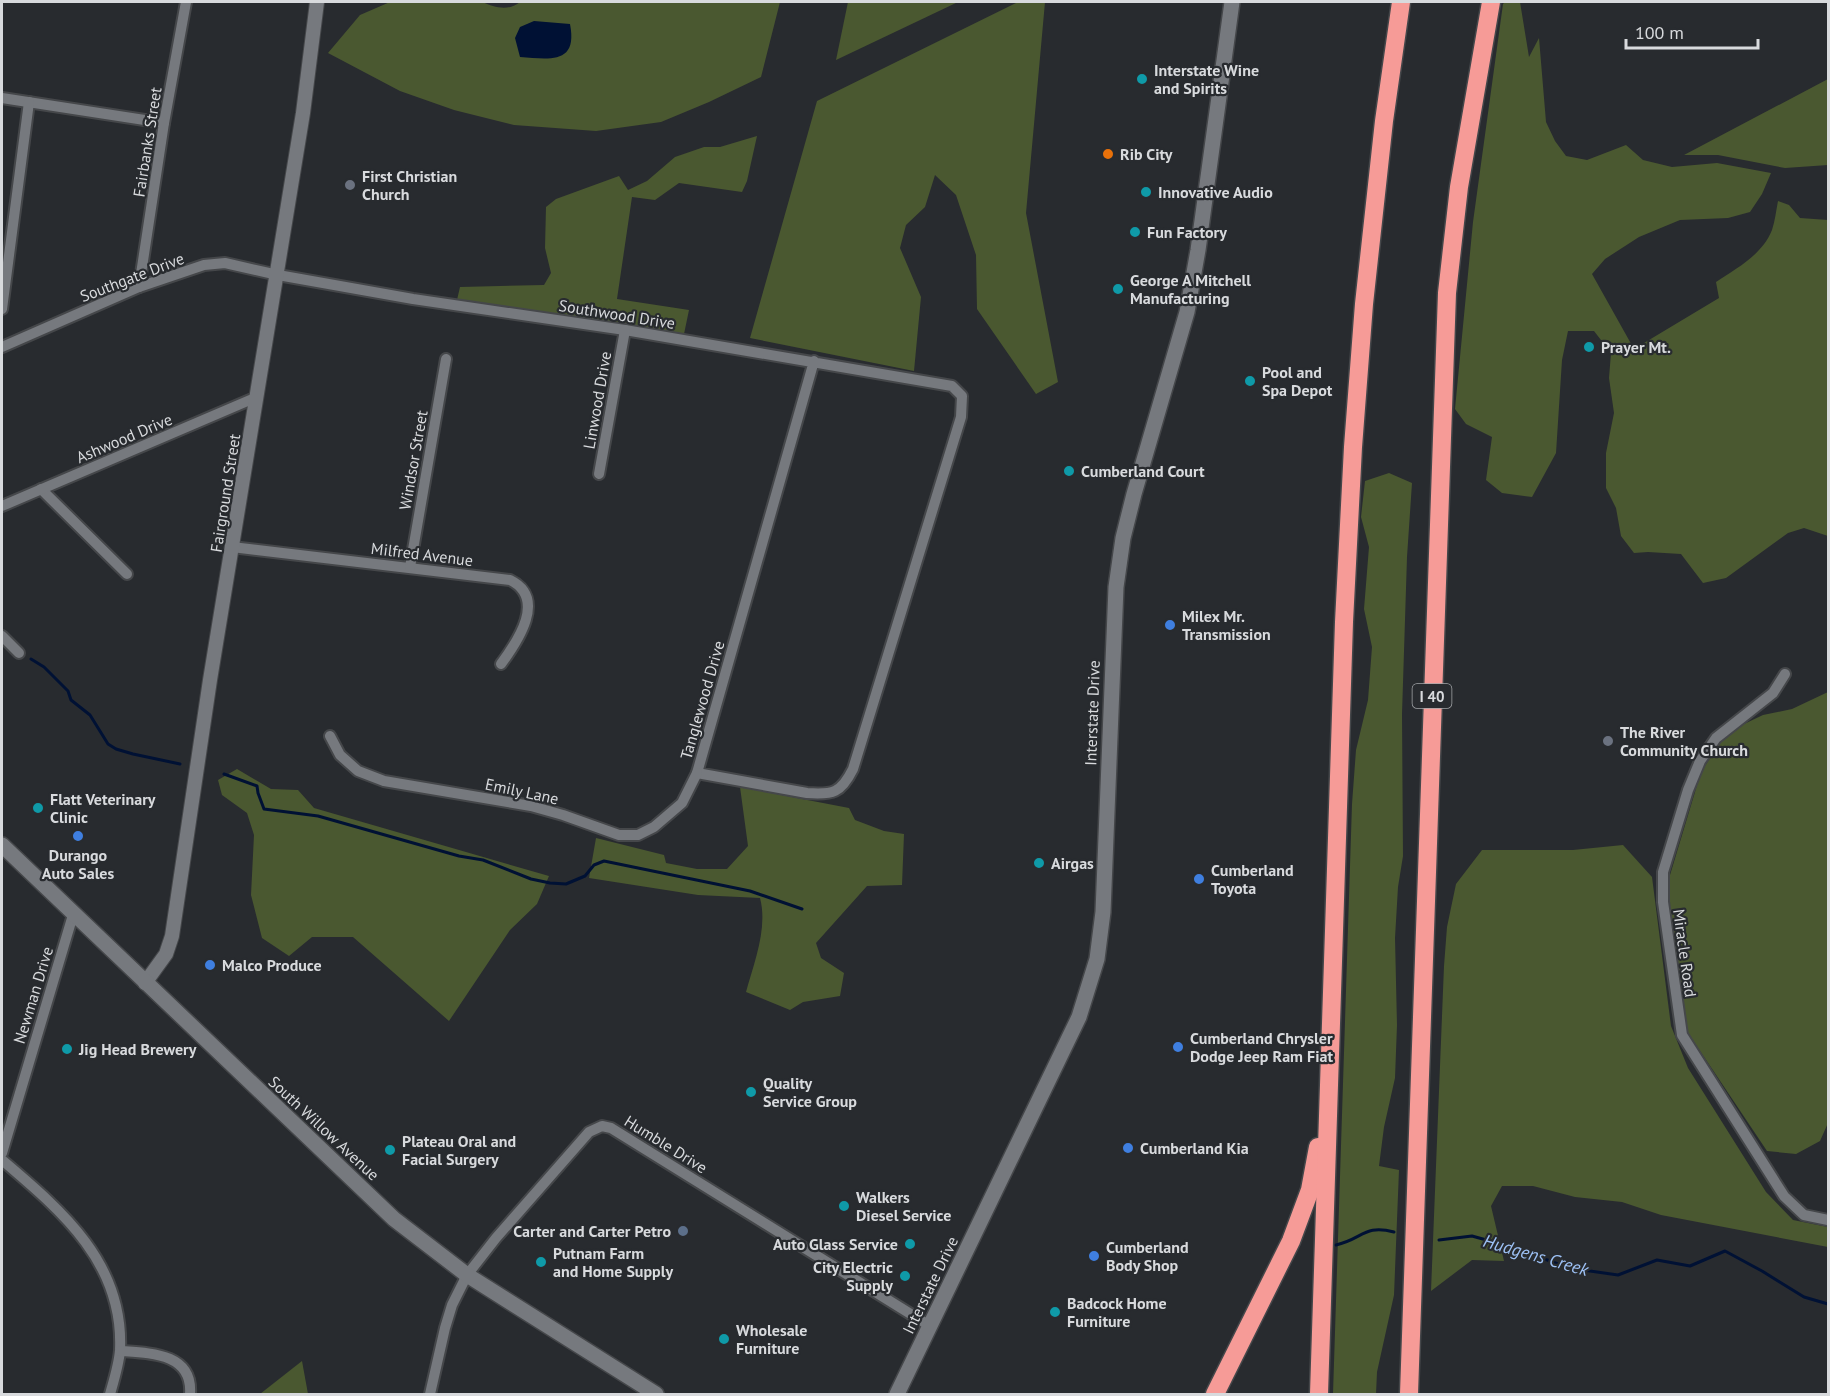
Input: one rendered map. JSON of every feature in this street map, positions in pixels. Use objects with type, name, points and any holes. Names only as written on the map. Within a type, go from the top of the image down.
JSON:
[{"type":"highway","points":[[1319,1395],[1344,634],[1353,447],[1366,281],[1384,121],[1401,2]]},
{"type":"highway","name":"I 40","points":[[1408,1395],[1447,293],[1459,187],[1491,2]]},
{"type":"highway","points":[[1215,1395],[1291,1241],[1310,1191],[1329,1092]]},
{"type":"main road","name":"Interstate Drive","points":[[897,1395],[1079,1017],[1097,959],[1103,912],[1116,587],[1123,538],[1134,494],[1186,312],[1198,250],[1232,2]]},
{"type":"main road","name":"South Willow Avenue","points":[[2,845],[394,1219],[467,1275],[656,1395]]},
{"type":"street","name":"Fairbanks Street","points":[[139,287],[164,123],[186,2]]},
{"type":"street","name":"Fairground Street","points":[[145,983],[166,954],[172,936],[232,547],[309,76],[317,2]]},
{"type":"street","points":[[2,98],[164,123]]},
{"type":"street","points":[[2,309],[28,102]]},
{"type":"street","name":"Southgate Drive","points":[[2,346],[139,287],[204,265],[225,263],[278,275]]},
{"type":"street","name":"Southwood Drive","points":[[278,275],[413,299],[814,361],[952,386]]},
{"type":"street","name":"Linwood Drive","points":[[599,474],[625,330]]},
{"type":"street","name":"Windsor Street","points":[[410,567],[446,359]]},
{"type":"street","name":"Tanglewood Drive","points":[[814,361],[697,772],[807,794],[838,791],[847,780],[853,769],[961,417],[962,396],[952,386]]},
{"type":"street","name":"Ashwood Drive","points":[[2,506],[257,397]]},
{"type":"street","points":[[41,489],[128,574]]},
{"type":"street","name":"Milfred Avenue","points":[[232,547],[510,580],[521,586],[527,596],[527,618],[516,644],[501,664]]},
{"type":"street","points":[[2,636],[19,652]]},
{"type":"street","name":"Miracle Road","points":[[1785,674],[1773,693],[1716,738],[1700,762],[1688,790],[1663,872],[1663,902],[1682,1035],[1784,1196],[1804,1215],[1828,1220]]},
{"type":"street","name":"Emily Lane","points":[[330,736],[340,755],[358,771],[384,781],[531,806],[619,835],[638,835],[654,828],[682,803],[697,772]]},
{"type":"street","name":"Newman Drive","points":[[2,1153],[73,915]]},
{"type":"street","name":"Humble Drive","points":[[430,1395],[452,1305],[467,1275],[496,1238],[589,1132],[602,1126],[611,1128],[930,1326]]},
{"type":"street","points":[[2,1160],[32,1186],[89,1245],[109,1280],[118,1312],[120,1351],[110,1395]]},
{"type":"street","points":[[120,1351],[154,1353],[170,1359],[183,1368],[190,1385],[190,1395]]},
{"type":"green space","points":[[390,2],[483,2],[502,8],[512,7],[520,2],[780,2],[761,77],[661,122],[596,131],[514,125],[454,110],[400,91],[328,53],[360,15]]},
{"type":"green space","points":[[848,2],[958,2],[836,60]]},
{"type":"green space","points":[[1018,2],[1045,2],[1026,213],[1058,382],[1036,394],[977,309],[976,255],[956,195],[935,175],[925,207],[906,225],[900,248],[921,297],[914,371],[750,338],[817,101]]},
{"type":"green space","points":[[1505,2],[1520,2],[1529,57],[1539,38],[1546,122],[1555,141],[1566,156],[1587,160],[1626,145],[1643,160],[1672,167],[1717,163],[1771,173],[1762,194],[1750,212],[1728,218],[1680,220],[1639,237],[1605,259],[1592,274],[1634,349],[1719,298],[1716,282],[1748,260],[1768,239],[1775,220],[1778,201],[1789,205],[1800,218],[1828,220],[1828,536],[1804,528],[1788,533],[1726,578],[1703,583],[1681,554],[1634,553],[1621,536],[1616,508],[1606,488],[1606,453],[1614,413],[1609,378],[1611,353],[1594,331],[1568,331],[1562,360],[1556,453],[1532,497],[1502,493],[1486,480],[1492,437],[1466,424],[1455,409],[1473,222]]},
{"type":"green space","points":[[1828,79],[1828,165],[1785,168],[1718,155],[1684,155]]},
{"type":"green space","points":[[757,136],[747,181],[742,192],[679,183],[655,200],[632,197],[617,299],[689,310],[684,334],[457,300],[460,287],[544,285],[551,273],[545,248],[546,207],[556,199],[619,176],[628,190],[647,181],[675,157],[704,147],[720,147]]},
{"type":"green space","points":[[1389,473],[1412,483],[1402,714],[1403,856],[1398,887],[1395,938],[1397,1025],[1395,1078],[1384,1127],[1379,1166],[1399,1170],[1394,1295],[1377,1372],[1376,1394],[1333,1394],[1352,804],[1356,750],[1368,700],[1372,647],[1364,609],[1369,547],[1361,517],[1365,481]]},
{"type":"green space","points":[[1828,692],[1828,1123],[1820,1141],[1796,1154],[1767,1151],[1688,1033],[1667,902],[1670,875],[1701,772],[1720,743],[1744,724],[1763,715],[1792,709]]},
{"type":"green space","points":[[237,769],[271,789],[298,790],[314,808],[549,876],[537,904],[510,930],[449,1021],[353,937],[312,937],[289,956],[262,938],[251,895],[254,835],[247,813],[222,795],[218,780]]},
{"type":"green space","points":[[740,787],[849,808],[855,820],[884,831],[904,834],[902,885],[867,886],[816,943],[821,958],[844,973],[840,996],[803,1002],[790,1010],[746,992],[761,933],[760,898],[698,895],[589,878],[596,838],[664,855],[666,863],[697,869],[727,869],[748,846]]},
{"type":"green space","points":[[1623,845],[1652,877],[1671,1026],[1688,1068],[1766,1192],[1793,1220],[1828,1227],[1828,1247],[1661,1215],[1622,1202],[1575,1197],[1533,1186],[1502,1186],[1491,1206],[1504,1261],[1472,1260],[1431,1291],[1444,966],[1447,927],[1456,884],[1482,850],[1573,850]]},
{"type":"green space","points":[[302,1361],[308,1394],[260,1394]]},
{"type":"water","points":[[534,21],[570,24],[570,47],[565,53],[551,58],[520,57],[515,38],[520,27]]},
{"type":"waterway","points":[[31,659],[44,667],[68,691],[71,700],[90,715],[108,744],[133,754],[180,764]]},
{"type":"waterway","points":[[224,774],[257,786],[264,809],[318,816],[459,856],[483,860],[531,879],[566,884],[585,876],[594,865],[604,861],[750,891],[802,909]]},
{"type":"waterway","points":[[1336,1245],[1370,1231],[1394,1232]]},
{"type":"waterway","name":"Hudgens Creek","points":[[1439,1240],[1472,1236],[1515,1248],[1569,1268],[1618,1275],[1657,1260],[1690,1266],[1725,1251],[1804,1297],[1828,1304]]},
{"type":"place","name":"Interstate Wine and Spirits","points":[[1142,79]]},
{"type":"place","name":"Rib City","points":[[1108,154]]},
{"type":"place","name":"First Christian Church","points":[[350,185]]},
{"type":"place","name":"Innovative Audio","points":[[1146,192]]},
{"type":"place","name":"Fun Factory","points":[[1135,232]]},
{"type":"place","name":"George A Mitchell Manufacturing","points":[[1118,289]]},
{"type":"place","name":"Prayer Mt.","points":[[1589,347]]},
{"type":"place","name":"Pool and Spa Depot","points":[[1250,381]]},
{"type":"place","name":"Cumberland Court","points":[[1069,471]]},
{"type":"place","name":"Milex Mr. Transmission","points":[[1170,625]]},
{"type":"place","name":"The River Community Church","points":[[1608,741]]},
{"type":"place","name":"Flatt Veterinary Clinic","points":[[38,808]]},
{"type":"place","name":"Durango Auto Sales","points":[[78,836]]},
{"type":"place","name":"Airgas","points":[[1039,863]]},
{"type":"place","name":"Cumberland Toyota","points":[[1199,879]]},
{"type":"place","name":"Malco Produce","points":[[210,965]]},
{"type":"place","name":"Cumberland Chrysler Dodge Jeep Ram Fiat","points":[[1178,1047]]},
{"type":"place","name":"Jig Head Brewery","points":[[67,1049]]},
{"type":"place","name":"Quality Service Group","points":[[751,1092]]},
{"type":"place","name":"Cumberland Kia","points":[[1128,1148]]},
{"type":"place","name":"Plateau Oral and Facial Surgery","points":[[390,1150]]},
{"type":"place","name":"Walkers Diesel Service","points":[[844,1206]]},
{"type":"place","name":"Carter and Carter Petro","points":[[683,1231]]},
{"type":"place","name":"Auto Glass Service","points":[[910,1244]]},
{"type":"place","name":"Cumberland Body Shop","points":[[1094,1256]]},
{"type":"place","name":"Putnam Farm and Home Supply","points":[[541,1262]]},
{"type":"place","name":"City Electric Supply","points":[[905,1276]]},
{"type":"place","name":"Badcock Home Furniture","points":[[1055,1312]]},
{"type":"place","name":"Wholesale Furniture","points":[[724,1339]]}]
